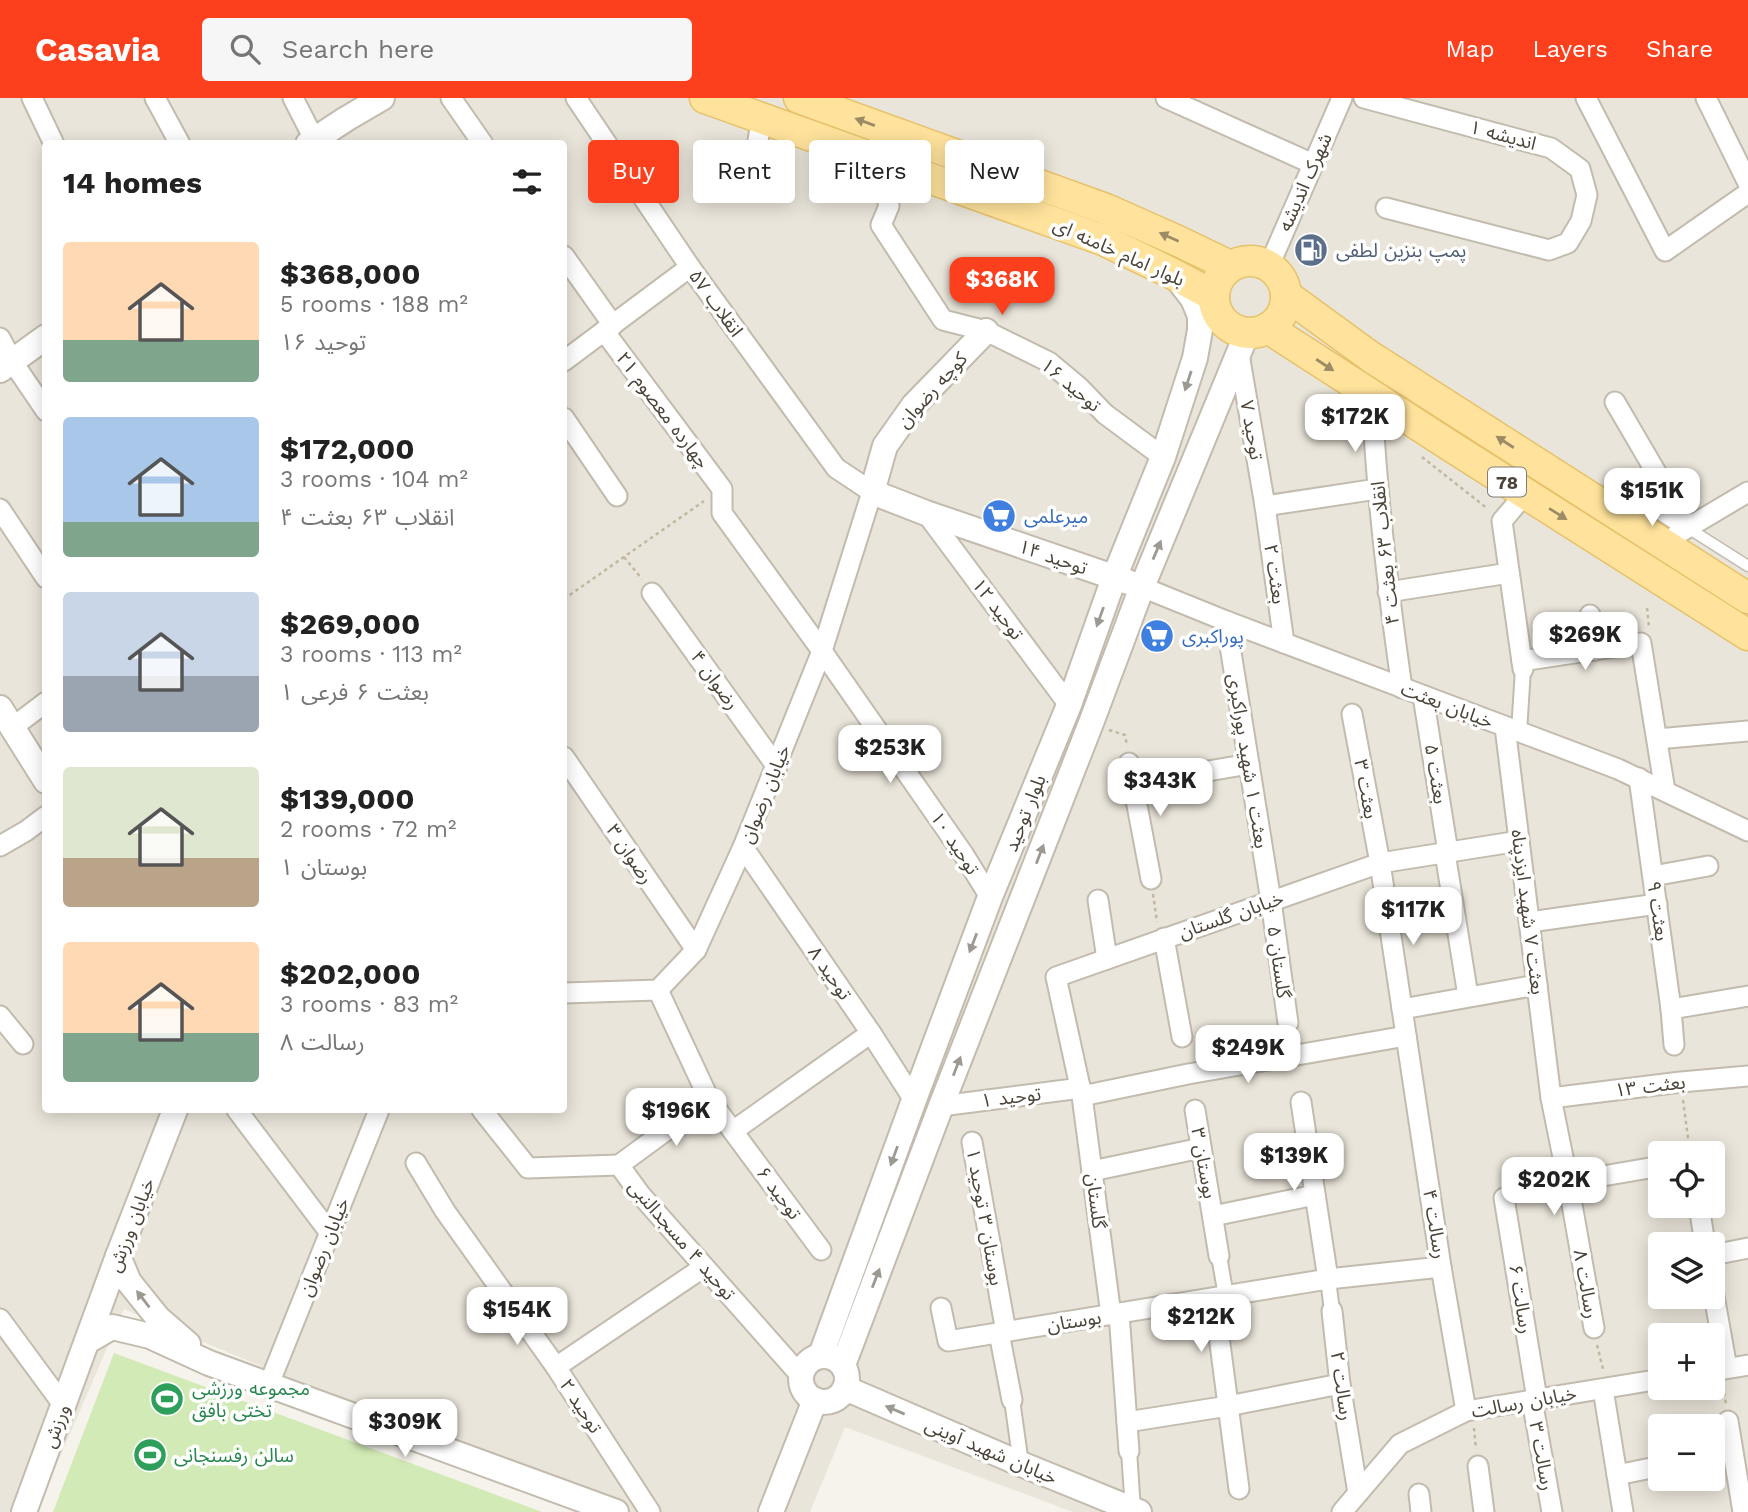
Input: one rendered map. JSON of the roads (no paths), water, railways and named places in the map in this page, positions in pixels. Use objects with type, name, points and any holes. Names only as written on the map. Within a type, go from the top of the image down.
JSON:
[{"type":"main road","name":"بلوار امام خامنه ای","points":[[705,98],[826,140]]},
{"type":"main road","name":"بلوار امام خامنه ای","points":[[799,98],[945,151]]},
{"type":"main road","name":"بلوار امام خامنه ای","points":[[931,178],[1103,240],[1214,296]]},
{"type":"main road","name":"بلوار امام خامنه ای","points":[[1044,187],[1106,209],[1230,267]]},
{"type":"main road","points":[[1011,203],[1019,210]]},
{"type":"main road","points":[[1214,296],[1219,279],[1230,267],[1245,261],[1261,262],[1269,266]]},
{"type":"main road","name":"78","points":[[1269,266],[1283,282],[1286,295],[1371,357],[1748,598]]},
{"type":"main road","points":[[1247,344],[1282,314],[1286,295]]},
{"type":"main road","name":"78","points":[[1214,296],[1218,314],[1247,344],[1525,494],[1748,635]]},
{"type":"street","points":[[32,98],[52,140]]},
{"type":"street","points":[[155,98],[178,140]]},
{"type":"street","points":[[293,98],[314,140]]},
{"type":"street","points":[[314,140],[349,98]]},
{"type":"street","points":[[314,140],[382,98]]},
{"type":"street","points":[[451,98],[480,140]]},
{"type":"street","name":"انقلاب ۵۷","points":[[576,98],[690,267],[836,468],[873,492]]},
{"type":"street","points":[[1166,98],[1313,164]]},
{"type":"street","name":"شهرک اندیشه","points":[[1269,266],[1342,98]]},
{"type":"street","name":"اندیشه ۱","points":[[1364,98],[1551,148],[1580,169],[1587,195],[1581,221],[1568,243],[1549,250],[1386,208]]},
{"type":"street","points":[[1586,98],[1665,251],[1748,193]]},
{"type":"street","points":[[1706,98],[1748,183]]},
{"type":"street","points":[[758,140],[762,117]]},
{"type":"street","name":"توحید ۱۶","points":[[889,203],[881,225],[943,320],[986,331],[1049,362],[1105,414],[1163,457]]},
{"type":"street","name":"چهارده معصوم ۲۱","points":[[567,261],[608,328],[722,489]]},
{"type":"street","points":[[567,359],[690,267]]},
{"type":"street","name":"بلوار توحید","points":[[836,1369],[848,1320],[914,1100],[990,897],[1069,705],[1114,578],[1163,457],[1197,351],[1200,316],[1193,299],[1173,274]]},
{"type":"street","name":"کوچه رضوان","points":[[873,492],[885,446],[892,436],[914,405],[986,331]]},
{"type":"street","points":[[0,338],[6,366],[42,406]]},
{"type":"street","points":[[6,366],[42,340]]},
{"type":"street","points":[[1197,351],[1217,350],[1229,356],[1247,344]]},
{"type":"street","name":"بلوار توحید","points":[[848,1320],[941,1106],[1142,587],[1247,344]]},
{"type":"street","name":"توحید ۷","points":[[1247,344],[1265,506]]},
{"type":"street","points":[[1615,402],[1688,527]]},
{"type":"street","name":"انقلاب ۶۳ بعثت ۴","points":[[1373,417],[1377,489],[1388,592],[1402,688]]},
{"type":"street","points":[[567,422],[617,496]]},
{"type":"street","name":"توحید ۱۰","points":[[722,489],[722,513],[822,651],[964,855],[990,897]]},
{"type":"street","points":[[1265,506],[1377,489]]},
{"type":"street","name":"توحید ۱۴","points":[[873,492],[926,513],[1142,587]]},
{"type":"street","name":"خیابان رضوان","points":[[658,989],[696,950],[743,847],[822,651],[873,492]]},
{"type":"street","points":[[1662,543],[1748,492]]},
{"type":"street","points":[[1512,729],[1523,665],[1502,521],[1525,494]]},
{"type":"street","points":[[1638,495],[1688,527]]},
{"type":"street","name":"بعثت ۲","points":[[1265,506],[1284,643]]},
{"type":"street","points":[[0,509],[42,572]]},
{"type":"street","name":"توحید ۱۲","points":[[926,513],[1069,705]]},
{"type":"street","points":[[1388,592],[1509,573]]},
{"type":"street","name":"خیابان بعثت","points":[[1142,587],[1639,778],[1748,831]]},
{"type":"street","name":"رضوان ۴","points":[[652,593],[777,767]]},
{"type":"street","points":[[1590,615],[1595,650]]},
{"type":"street","name":"بعثت ۱ شهید پوراکبری","points":[[1226,621],[1271,901]]},
{"type":"street","points":[[1523,665],[1641,643],[1665,791]]},
{"type":"street","name":"بعثت ۵","points":[[1423,696],[1468,996]]},
{"type":"street","points":[[42,704],[7,718],[42,775]]},
{"type":"street","name":"بعثت ۳","points":[[1352,714],[1380,863],[1402,1009]]},
{"type":"street","name":"بعثت ۷ شهید ایزدپناه","points":[[1512,729],[1519,841],[1551,1098]]},
{"type":"street","points":[[1657,740],[1748,731]]},
{"type":"street","name":"رضوان ۳","points":[[567,761],[696,950]]},
{"type":"street","points":[[1129,763],[1151,879]]},
{"type":"street","points":[[1133,784],[1249,764]]},
{"type":"street","name":"بعثت ۹","points":[[1639,778],[1674,1045]]},
{"type":"street","points":[[0,846],[42,819]]},
{"type":"street","name":"خیابان گلستان","points":[[1082,1092],[1056,977],[1380,863],[1519,841]]},
{"type":"street","name":"توحید ۸","points":[[743,847],[872,1033],[914,1100]]},
{"type":"street","points":[[1653,876],[1708,866]]},
{"type":"street","points":[[1098,900],[1107,958]]},
{"type":"street","name":"گلستان ۵","points":[[1271,901],[1288,1023]]},
{"type":"street","points":[[1530,922],[1657,904]]},
{"type":"street","points":[[1162,939],[1182,1037]]},
{"type":"street","points":[[1402,1009],[1537,985]]},
{"type":"street","points":[[567,993],[658,989]]},
{"type":"street","name":"توحید ۶","points":[[658,989],[709,1099],[821,1250]]},
{"type":"street","points":[[1671,1009],[1748,996]]},
{"type":"street","name":"رسالت ۴","points":[[1402,1009],[1441,1267],[1469,1411]]},
{"type":"street","points":[[0,1016],[23,1044]]},
{"type":"street","points":[[733,1131],[872,1033]]},
{"type":"street","name":"توحید ۱","points":[[941,1106],[1082,1092],[1406,1036]]},
{"type":"street","name":"بعثت ۱۳","points":[[1551,1098],[1748,1076]]},
{"type":"street","name":"گلستان","points":[[1082,1092],[1115,1314],[1129,1451]]},
{"type":"street","name":"رسالت ۸","points":[[1551,1098],[1594,1328]]},
{"type":"street","points":[[619,1165],[709,1099]]},
{"type":"street","points":[[1301,1102],[1328,1279]]},
{"type":"street","name":"بوستان ۳","points":[[1195,1110],[1219,1256]]},
{"type":"street","name":"خیابان ورزش","points":[[88,1341],[174,1113]]},
{"type":"street","points":[[239,1113],[330,1233]]},
{"type":"street","name":"خیابان رضوان","points":[[269,1384],[330,1233],[374,1113]]},
{"type":"street","name":"توحید ۴ مسجدالنبی","points":[[484,1113],[528,1168],[619,1165],[640,1194],[801,1376]]},
{"type":"street","name":"بوستان ۳ توحید ۱","points":[[972,1142],[1012,1399]]},
{"type":"street","points":[[1092,1171],[1201,1148]]},
{"type":"street","name":"توحید ۲","points":[[416,1163],[445,1211],[556,1367],[650,1512]]},
{"type":"street","points":[[1568,1182],[1648,1168]]},
{"type":"street","points":[[1213,1216],[1315,1195]]},
{"type":"street","name":"رسالت ۶","points":[[1504,1198],[1535,1400]]},
{"type":"street","points":[[1725,1253],[1748,1248]]},
{"type":"street","points":[[118,1256],[129,1282],[158,1318],[209,1363]]},
{"type":"street","points":[[1219,1256],[1228,1406],[1239,1489]]},
{"type":"street","points":[[556,1367],[704,1267]]},
{"type":"street","name":"بوستان","points":[[942,1308],[948,1341],[1328,1279],[1441,1267]]},
{"type":"street","name":"رسالت ۲","points":[[1328,1279],[1340,1384],[1358,1493]]},
{"type":"street","points":[[0,1320],[64,1406]]},
{"type":"street","points":[[88,1341],[112,1327],[150,1336],[209,1363],[616,1512]]},
{"type":"street","name":"ورزش","points":[[24,1512],[88,1341]]},
{"type":"street","points":[[807,1362],[836,1369],[838,1397],[827,1402],[815,1400],[804,1390],[801,1376],[807,1362]]},
{"type":"street","points":[[1725,1369],[1748,1365]]},
{"type":"street","name":"خیابان شهید آوینی","points":[[836,1369],[1021,1464],[1136,1511]]},
{"type":"street","name":"خیابان رسالت","points":[[1342,1512],[1401,1444],[1469,1411],[1648,1381]]},
{"type":"street","points":[[1127,1422],[1340,1384]]},
{"type":"street","points":[[1605,1388],[1623,1512]]},
{"type":"street","points":[[1012,1399],[1021,1464]]},
{"type":"street","points":[[771,1512],[815,1400]]},
{"type":"street","name":"رسالت ۳","points":[[1535,1400],[1552,1512]]},
{"type":"street","points":[[1725,1440],[1728,1421]]},
{"type":"street","points":[[1129,1451],[1136,1511]]},
{"type":"street","points":[[1725,1459],[1743,1512]]},
{"type":"street","points":[[1478,1466],[1484,1512]]},
{"type":"street","points":[[1617,1475],[1648,1469]]},
{"type":"lane","points":[[1688,527],[1748,566]]},
{"type":"place","name":"پمپ بنزین لطفی","points":[[1311,250]]},
{"type":"place","name":"میرعلمی","points":[[999,516]]},
{"type":"place","name":"پوراکبری","points":[[1157,636]]},
{"type":"place","name":"مجموعه ورزشی تختی بافق","points":[[167,1399]]},
{"type":"place","name":"سالن رفسنجانی","points":[[150,1455]]}]
